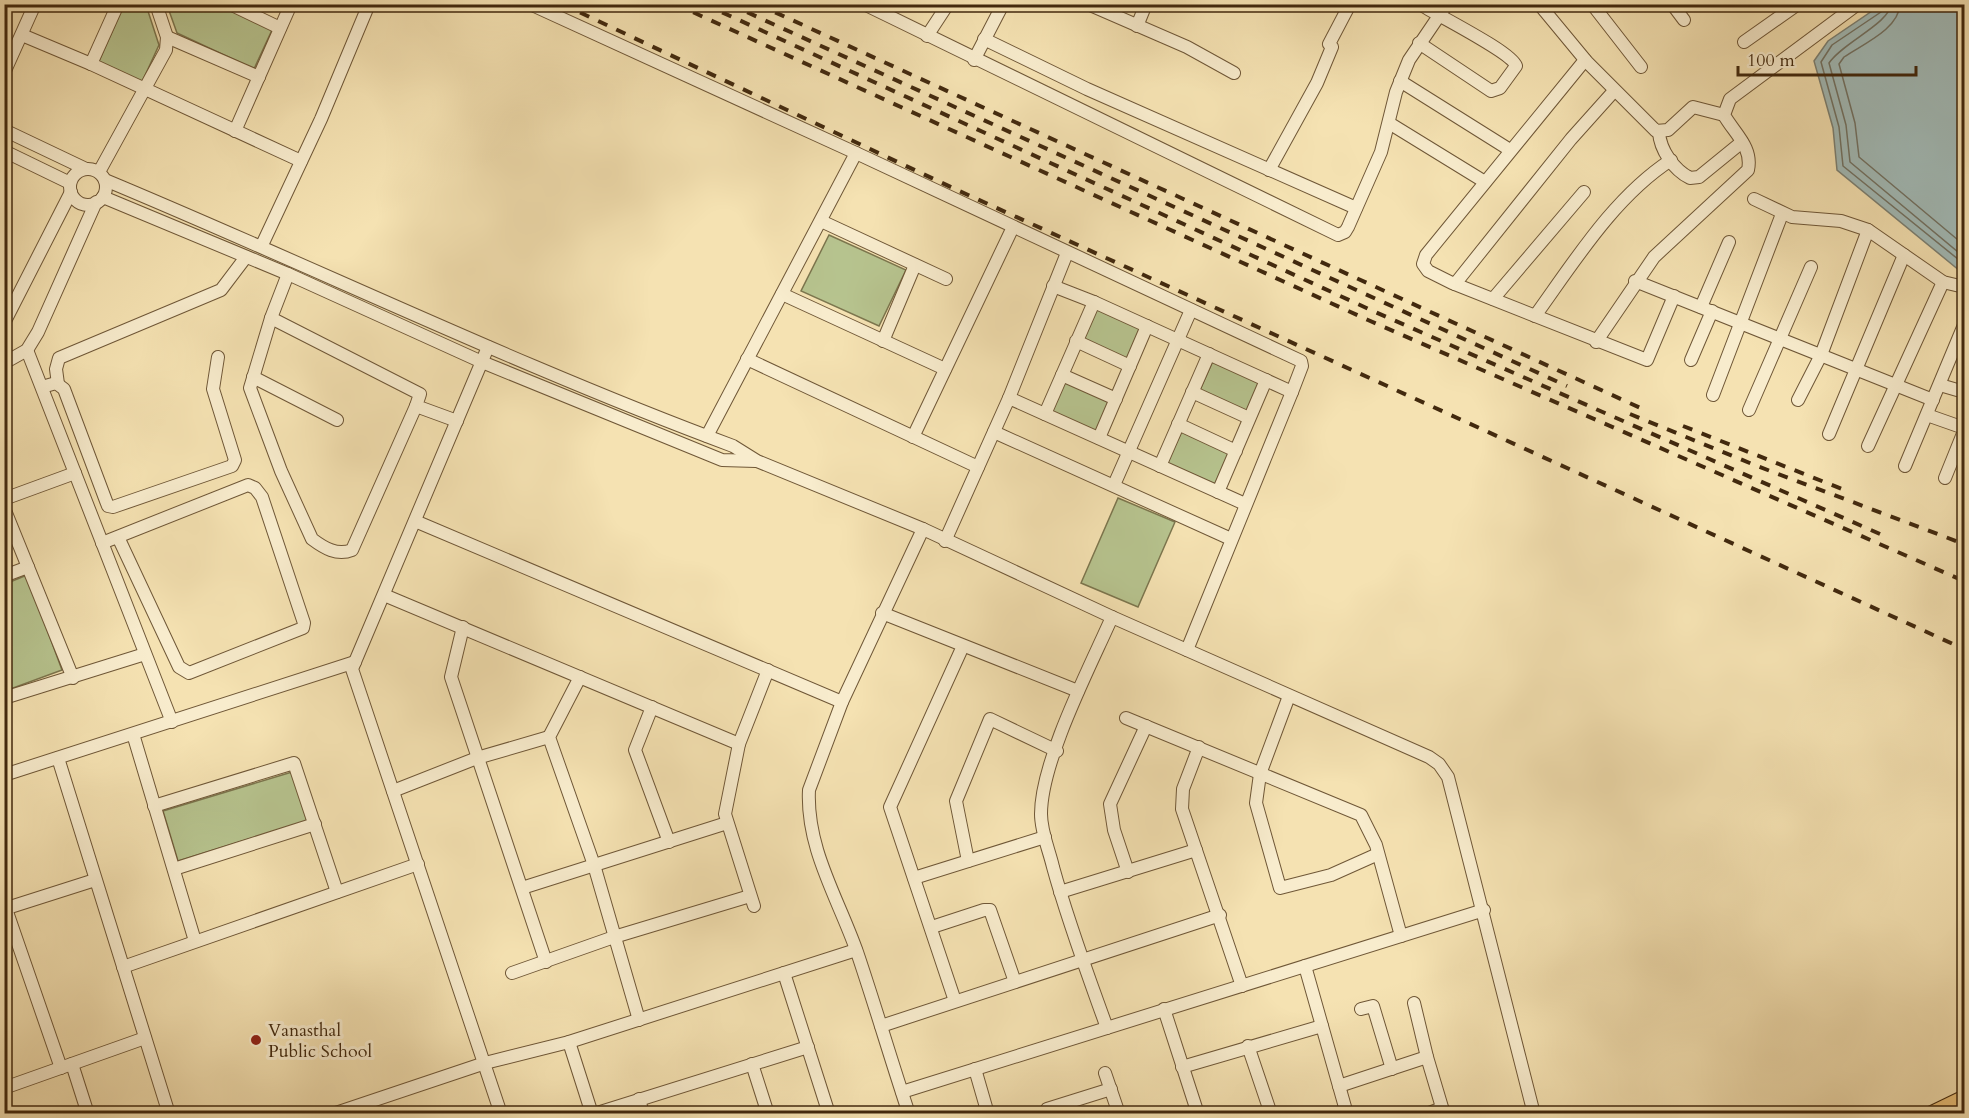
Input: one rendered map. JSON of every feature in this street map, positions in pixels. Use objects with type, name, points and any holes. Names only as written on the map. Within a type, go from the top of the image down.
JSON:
[{"type":"main road","points":[[1931,1113],[1965,1098]]},
{"type":"street","points":[[4,73],[35,4]]},
{"type":"street","points":[[91,64],[118,4]]},
{"type":"street","points":[[4,363],[27,350],[38,332],[99,200],[102,176],[166,50],[167,37],[156,4]]},
{"type":"street","points":[[230,4],[280,28]]},
{"type":"street","points":[[235,131],[291,4]]},
{"type":"street","points":[[262,245],[369,4]]},
{"type":"street","points":[[530,4],[1301,361],[1302,367],[1186,650]]},
{"type":"street","points":[[864,4],[974,60],[1336,234],[1346,231],[1381,152],[1400,81],[1419,43],[1447,4]]},
{"type":"street","points":[[927,36],[948,4]]},
{"type":"street","points":[[974,60],[1003,4]]},
{"type":"street","points":[[1088,4],[1187,47],[1234,73]]},
{"type":"street","points":[[1137,26],[1146,4]]},
{"type":"street","points":[[1269,170],[1317,83],[1332,47],[1329,44],[1350,4]]},
{"type":"street","points":[[1419,43],[1463,75],[1491,91],[1497,90],[1516,66],[1514,60],[1420,4]]},
{"type":"street","points":[[1539,4],[1614,91],[1659,132],[1661,147],[1687,177],[1697,178],[1742,142]]},
{"type":"street","points":[[1672,4],[1684,20]]},
{"type":"street","points":[[1744,42],[1798,4]]},
{"type":"street","points":[[1596,342],[1635,281],[1675,235],[1744,175],[1750,162],[1742,142],[1724,115],[1725,106],[1739,91],[1858,4]]},
{"type":"street","points":[[1597,6],[1641,67]]},
{"type":"street","points":[[22,35],[91,64],[301,161]]},
{"type":"street","points":[[167,37],[259,76]]},
{"type":"street","points":[[984,39],[1087,89],[1356,208]]},
{"type":"street","points":[[1585,60],[1510,150],[1424,261],[1428,271],[1455,284],[1596,342],[1647,360],[1674,296]]},
{"type":"street","points":[[1400,81],[1510,150]]},
{"type":"street","points":[[1455,284],[1571,139],[1614,91]]},
{"type":"street","points":[[1659,132],[1668,130],[1693,107],[1724,115]]},
{"type":"street","points":[[1389,123],[1485,182]]},
{"type":"street","points":[[4,130],[86,169],[488,347],[733,446],[757,461],[923,529],[1112,617],[1289,696],[1420,751],[1439,764],[1448,777],[1484,910],[1534,1113]]},
{"type":"street","points":[[4,151],[71,187],[83,203],[99,200],[246,257],[482,362],[722,460],[757,461]]},
{"type":"street","points":[[707,436],[856,153]]},
{"type":"street","points":[[1535,316],[1614,214],[1646,179],[1671,160]]},
{"type":"street","points":[[4,323],[71,187],[75,174],[86,169]]},
{"type":"street","points":[[1493,299],[1584,192]]},
{"type":"street","points":[[1754,199],[1782,214],[1812,221],[1841,221],[1868,230],[1943,282],[1965,287]]},
{"type":"street","points":[[1713,395],[1782,214]]},
{"type":"street","points":[[820,220],[946,279]]},
{"type":"street","points":[[913,437],[1013,227]]},
{"type":"street","points":[[1798,400],[1821,355],[1868,230]]},
{"type":"street","points":[[1691,360],[1728,242]]},
{"type":"street","points":[[945,541],[1009,398],[1067,253]]},
{"type":"street","points":[[1829,434],[1858,370],[1904,255]]},
{"type":"street","points":[[219,357],[213,389],[235,460],[232,466],[113,507],[108,506],[64,389],[58,384],[56,369],[59,358],[221,290],[246,257]]},
{"type":"street","points":[[883,341],[915,265]]},
{"type":"street","points":[[1749,410],[1811,267]]},
{"type":"street","points":[[271,318],[420,394],[352,550],[340,553],[312,539],[281,471],[250,390],[271,318],[288,274]]},
{"type":"street","points":[[1635,281],[1933,400]]},
{"type":"street","points":[[1868,446],[1894,384],[1943,282]]},
{"type":"street","points":[[1053,286],[1094,302],[1292,392]]},
{"type":"street","points":[[782,294],[945,369]]},
{"type":"street","points":[[1045,414],[1094,302]]},
{"type":"street","points":[[1114,485],[1191,310]]},
{"type":"street","points":[[1905,466],[1933,400],[1960,347],[1965,325]]},
{"type":"street","points":[[1099,438],[1147,326]]},
{"type":"street","points":[[1076,341],[1130,366]]},
{"type":"street","points":[[488,347],[352,669],[501,1113]]},
{"type":"street","points":[[27,350],[172,722]]},
{"type":"street","points":[[1160,466],[1209,354]]},
{"type":"street","points":[[747,359],[978,467]]},
{"type":"street","points":[[1062,375],[1116,399]]},
{"type":"street","points":[[253,376],[337,420]]},
{"type":"street","points":[[1218,492],[1266,380]]},
{"type":"street","points":[[42,387],[58,384]]},
{"type":"street","points":[[1940,385],[1965,392]]},
{"type":"street","points":[[1192,393],[1250,418]]},
{"type":"street","points":[[1009,398],[1245,504]]},
{"type":"street","points":[[416,406],[457,421]]},
{"type":"street","points":[[1927,415],[1965,429],[1945,478]]},
{"type":"street","points":[[1178,424],[1236,451]]},
{"type":"street","points":[[994,432],[1231,539]]},
{"type":"street","points":[[4,499],[75,472]]},
{"type":"street","points":[[102,543],[248,485],[255,488],[269,518],[304,622],[303,628],[299,632],[189,673],[184,672],[179,667],[118,537]]},
{"type":"street","points":[[4,508],[73,678]]},
{"type":"street","points":[[415,521],[842,702]]},
{"type":"street","points":[[909,1113],[856,950],[820,861],[810,826],[808,805],[809,790],[842,702],[923,529]]},
{"type":"street","points":[[4,576],[28,567]]},
{"type":"street","points":[[384,595],[739,744]]},
{"type":"street","points":[[882,613],[1078,691]]},
{"type":"street","points":[[1107,1028],[1060,892],[1045,837],[1042,802],[1056,751],[1078,691],[1112,617]]},
{"type":"street","points":[[463,627],[451,677],[546,962]]},
{"type":"street","points":[[955,1002],[932,927],[891,812],[891,802],[963,646]]},
{"type":"street","points":[[4,698],[145,654]]},
{"type":"street","points":[[4,775],[355,662]]},
{"type":"street","points":[[512,973],[614,937],[752,901],[727,823],[726,804],[739,744],[768,670]]},
{"type":"street","points":[[393,791],[477,758],[549,737],[580,677]]},
{"type":"street","points":[[1289,696],[1260,774],[1256,803],[1280,888],[1331,875],[1378,854]]},
{"type":"street","points":[[652,707],[635,750],[669,842]]},
{"type":"street","points":[[1126,718],[1361,816],[1378,854],[1401,936]]},
{"type":"street","points":[[968,861],[956,801],[990,719],[1056,751]]},
{"type":"street","points":[[1128,872],[1114,830],[1110,804],[1146,726]]},
{"type":"street","points":[[133,734],[195,942]]},
{"type":"street","points":[[549,737],[594,866],[639,1020]]},
{"type":"street","points":[[1199,747],[1183,789],[1181,803],[1242,986]]},
{"type":"street","points":[[58,758],[169,1113]]},
{"type":"street","points":[[154,806],[294,763],[337,892]]},
{"type":"street","points":[[522,888],[727,823]]},
{"type":"street","points":[[174,869],[315,824]]},
{"type":"street","points":[[914,878],[1045,837]]},
{"type":"street","points":[[1060,892],[1196,850]]},
{"type":"street","points":[[123,966],[418,864]]},
{"type":"street","points":[[88,1113],[66,1066],[5,909],[95,880]]},
{"type":"street","points":[[932,927],[984,910],[992,911],[1015,982]]},
{"type":"street","points":[[902,1092],[1484,910]]},
{"type":"street","points":[[881,1026],[1220,915]]},
{"type":"street","points":[[333,1113],[485,1063],[569,1042],[856,950]]},
{"type":"street","points":[[1305,966],[1347,1113]]},
{"type":"street","points":[[784,973],[829,1113]]},
{"type":"street","points":[[1414,1003],[1443,1111],[1426,1113]]},
{"type":"street","points":[[1361,1008],[1373,1006],[1392,1069]]},
{"type":"street","points":[[1164,1009],[1198,1113]]},
{"type":"street","points":[[1182,1067],[1322,1026]]},
{"type":"street","points":[[4,1088],[145,1038]]},
{"type":"street","points":[[569,1042],[593,1113],[808,1047]]},
{"type":"street","points":[[1248,1046],[1271,1113]]},
{"type":"street","points":[[1339,1086],[1427,1057]]},
{"type":"street","points":[[752,1064],[768,1113]]},
{"type":"street","points":[[975,1069],[988,1113]]},
{"type":"street","points":[[1106,1073],[1119,1113]]},
{"type":"street","points":[[1047,1107],[1111,1089]]},
{"type":"street","points":[[639,1100],[643,1113]]},
{"type":"green space","points":[[124,5],[146,5],[159,45],[142,82],[98,63]]},
{"type":"green space","points":[[167,5],[219,5],[272,30],[254,69],[177,33]]},
{"type":"green space","points":[[829,235],[906,270],[879,326],[801,291]]},
{"type":"green space","points":[[1095,307],[1143,329],[1129,360],[1081,339]]},
{"type":"green space","points":[[1213,361],[1261,382],[1246,414],[1199,392]]},
{"type":"green space","points":[[1064,379],[1112,401],[1097,432],[1050,411]]},
{"type":"green space","points":[[1182,431],[1229,452],[1215,484],[1167,463]]},
{"type":"green space","points":[[1118,498],[1175,522],[1138,607],[1081,583]]},
{"type":"green space","points":[[27,575],[62,670],[5,691],[5,584]]},
{"type":"green space","points":[[292,772],[307,821],[178,861],[163,811]]},
{"type":"water","points":[[1881,5],[1964,5],[1964,270],[1960,271],[1837,170],[1833,128],[1814,61],[1828,41]]},
{"type":"railway","points":[[562,4],[955,189],[1964,649]]},
{"type":"railway","points":[[675,4],[1368,320],[1964,581]]},
{"type":"railway","points":[[704,4],[1373,311],[1880,534]]},
{"type":"railway","points":[[729,4],[1567,386]]},
{"type":"railway","points":[[757,4],[1647,411]]},
{"type":"railway","points":[[1630,414],[1757,466],[1964,544]]},
{"type":"railway","points":[[1683,426],[1842,489]]},
{"type":"place","name":"Vanasthal Public School","points":[[256,1040]]}]
